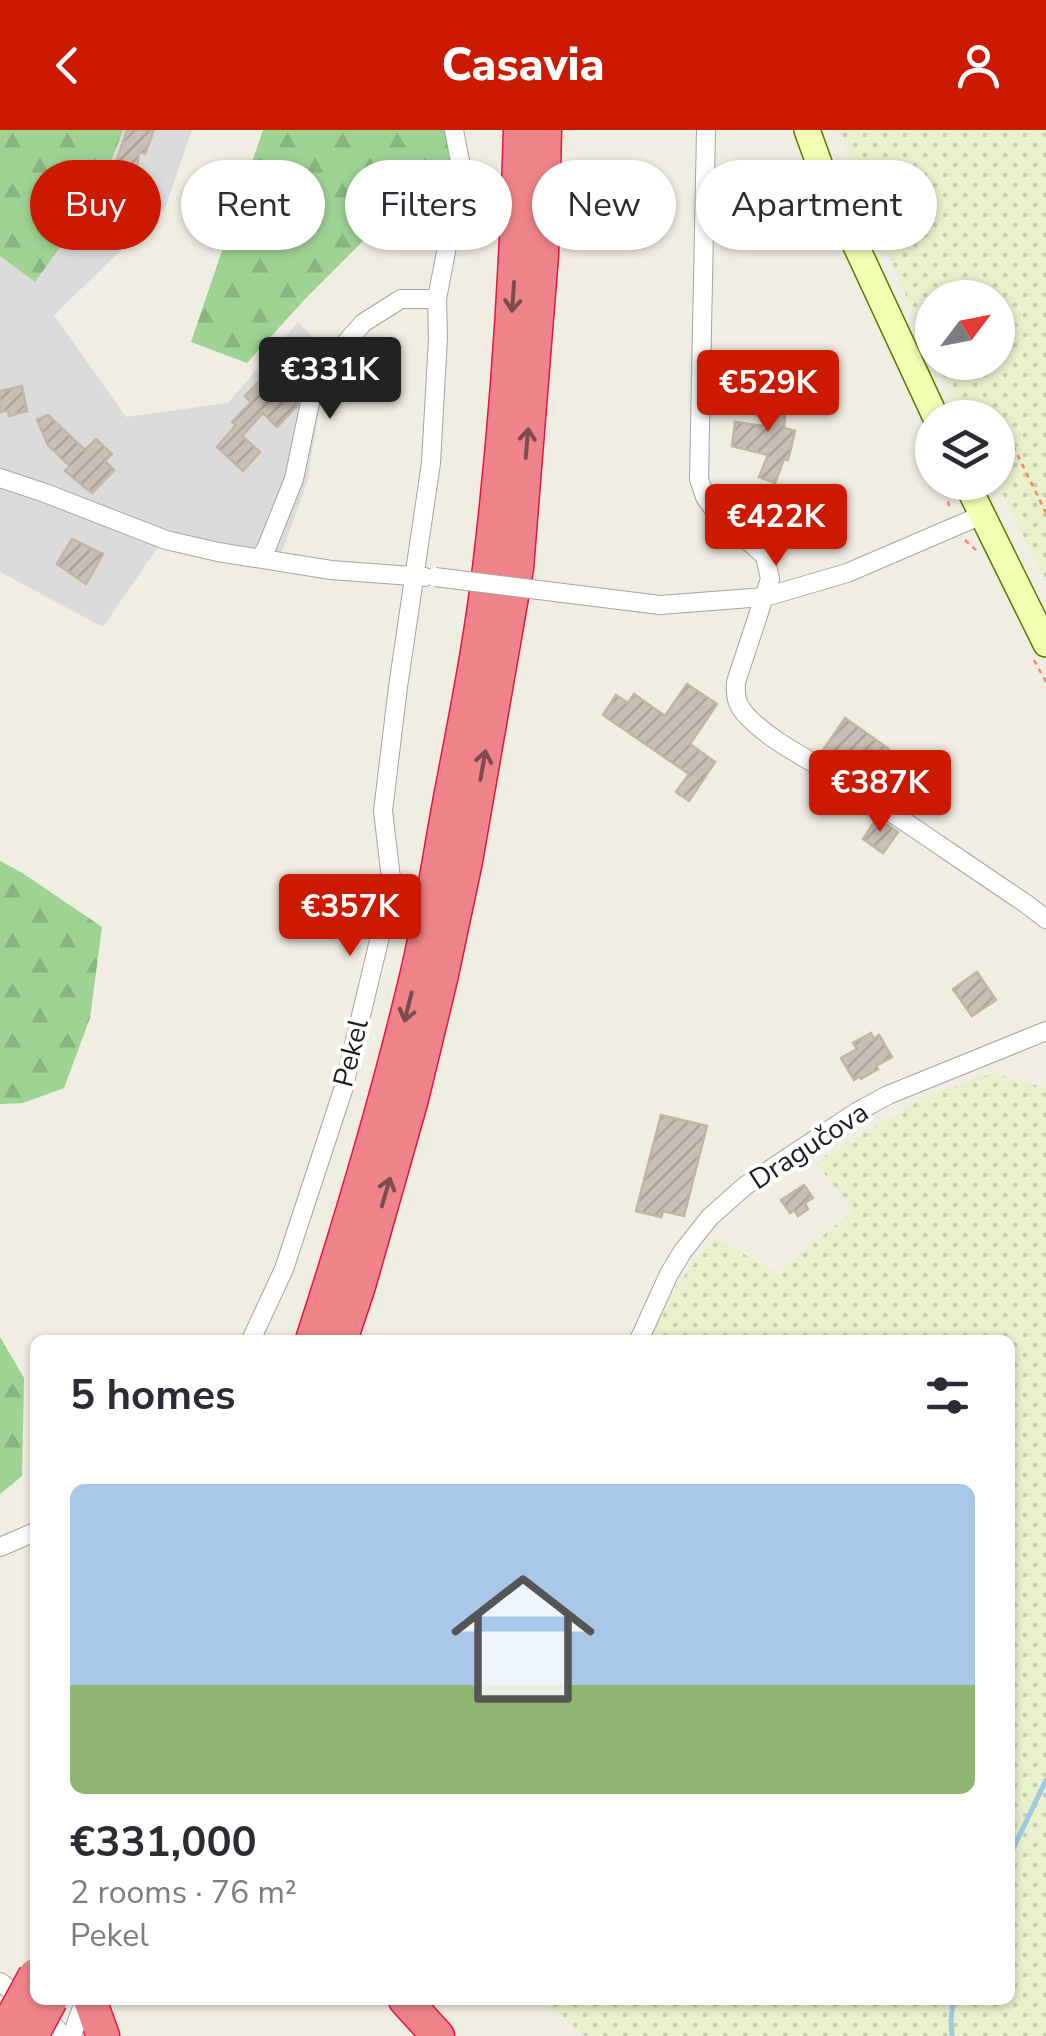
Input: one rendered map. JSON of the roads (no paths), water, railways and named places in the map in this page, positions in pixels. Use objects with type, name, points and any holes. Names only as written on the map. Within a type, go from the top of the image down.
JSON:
[{"type":"highway","points":[[314,1335],[359,1192],[417,972],[468,705],[490,562],[507,384],[520,130]]},
{"type":"highway","points":[[342,1335],[360,1286],[412,1099],[445,962],[517,568],[540,274],[546,130]]},
{"type":"highway","points":[[294,1335],[338,1219],[359,1192]]},
{"type":"highway","points":[[355,1335],[362,1315],[360,1286]]},
{"type":"highway","points":[[2,2036],[30,1984]]},
{"type":"highway","points":[[32,2036],[71,2005]]},
{"type":"highway","points":[[76,2005],[103,2036]]},
{"type":"highway","points":[[410,2005],[438,2036]]},
{"type":"main road","points":[[808,130],[824,178],[928,400]]},
{"type":"main road","points":[[975,500],[1046,644]]},
{"type":"street","name":"Pekel","points":[[253,1335],[284,1269],[343,1090],[392,887],[383,812],[431,463],[438,338],[436,299],[459,183],[454,130]]},
{"type":"street","points":[[706,130],[699,479],[716,512],[765,556],[770,579],[736,682],[739,708],[776,739],[877,802],[1046,919]]},
{"type":"street","points":[[260,558],[294,479],[312,393],[329,362],[363,323],[401,300],[436,299]]},
{"type":"street","points":[[0,478],[166,540],[218,552],[331,570],[435,577],[660,605],[764,597],[847,572],[982,515]]},
{"type":"street","name":"Dragučova","points":[[642,1335],[669,1274],[695,1233],[745,1186],[888,1095],[1046,1031]]},
{"type":"street","points":[[0,1547],[30,1534]]},
{"type":"street","points":[[0,1982],[64,2036]]},
{"type":"street","points":[[72,2036],[74,2005]]},
{"type":"waterway","points":[[1015,1845],[1046,1780]]},
{"type":"waterway","points":[[952,2005],[952,2036]]}]
